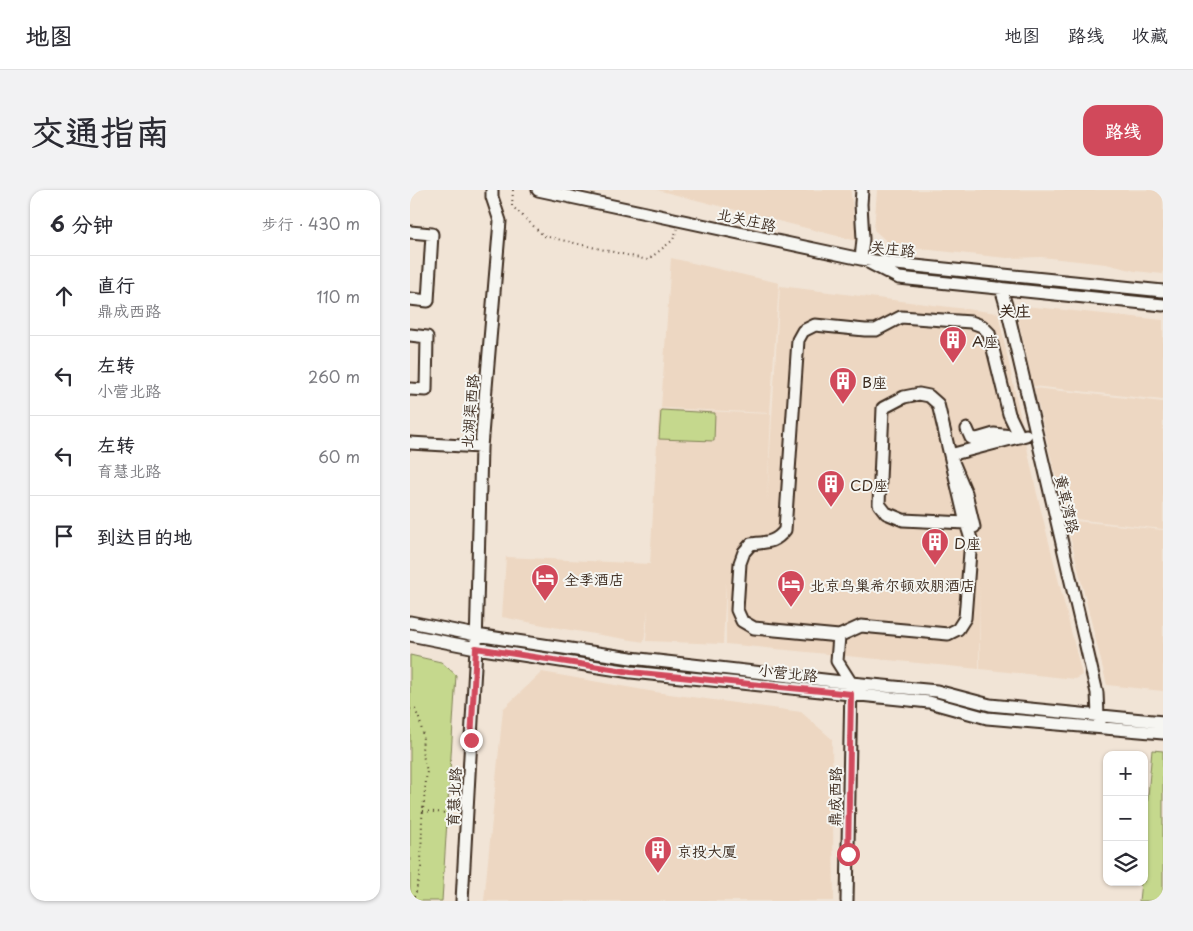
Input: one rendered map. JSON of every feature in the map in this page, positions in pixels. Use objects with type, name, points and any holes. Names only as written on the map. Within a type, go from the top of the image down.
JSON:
[{"type":"street","name":"北湖渠西路","points":[[476,635],[480,447],[500,221],[492,197],[492,190]]},
{"type":"street","name":"北关庄路","points":[[538,190],[861,259]]},
{"type":"street","points":[[861,259],[863,239],[862,190]]},
{"type":"street","points":[[410,232],[432,234],[428,301],[410,300]]},
{"type":"street","name":"关庄路","points":[[861,259],[899,278],[1163,305]]},
{"type":"street","name":"关庄路","points":[[861,259],[1163,291]]},
{"type":"street","name":"黄草湾路","points":[[1001,288],[1097,693],[1099,721]]},
{"type":"street","points":[[970,525],[903,520],[886,513],[879,504],[883,408],[904,397],[919,394],[929,396],[938,404],[950,455],[966,493],[970,525],[971,539],[965,618],[958,629],[948,634],[861,626],[840,636],[754,628],[742,621],[737,610],[740,563],[744,552],[751,544],[769,542],[779,538],[785,530],[798,340],[803,331],[815,325],[876,330],[901,317],[972,322],[982,326],[989,333],[1009,414],[1020,437]]},
{"type":"street","points":[[410,335],[427,337],[426,390],[410,389]]},
{"type":"street","points":[[967,429],[972,438],[977,439],[994,434],[1020,437]]},
{"type":"street","points":[[950,455],[1036,433]]},
{"type":"street","points":[[410,444],[480,447]]},
{"type":"street","name":"小营北路","points":[[410,622],[476,635],[851,689]]},
{"type":"street","name":"小营北路","points":[[410,635],[476,648],[631,672],[851,689],[937,691],[990,705],[1099,721],[1163,733]]},
{"type":"street","name":"育慧北路","points":[[462,901],[476,635]]},
{"type":"street","points":[[840,636],[838,661],[851,689]]},
{"type":"street","name":"鼎成西路","points":[[847,901],[851,689]]},
{"type":"street","name":"小营北路","points":[[1099,721],[1163,722]]},
{"type":"path","points":[[513,190],[512,206],[544,236],[648,260],[673,240],[680,220]]},
{"type":"path","points":[[410,709],[415,709],[420,721],[423,736],[422,751],[427,771],[421,867],[416,892],[412,901]]},
{"type":"path","points":[[424,811],[447,814]]},
{"type":"shaded area","points":[[657,190],[851,190],[857,241]]},
{"type":"shaded area","points":[[877,190],[1163,190],[1163,274],[1135,271],[1106,264],[1041,257],[1007,258],[892,246],[874,230]]},
{"type":"shaded area","points":[[671,258],[779,283],[770,413],[661,408]]},
{"type":"shaded area","points":[[780,286],[998,313],[1037,494],[1082,675],[1075,679],[980,669],[980,584],[979,669],[726,644],[726,582],[723,644],[646,641],[648,609],[644,642],[502,617],[506,557],[650,564],[659,409],[771,414],[767,502]]},
{"type":"shaded area","points":[[1015,305],[1163,320],[1163,400],[1033,386]]},
{"type":"shaded area","points":[[1034,388],[1163,402],[1163,529],[1066,518]]},
{"type":"shaded area","points":[[1066,520],[1163,530],[1163,691],[1107,685]]},
{"type":"shaded area","name":"京投大厦","points":[[542,672],[655,692],[801,712],[832,739],[834,901],[484,901],[503,709]]},
{"type":"green space","points":[[661,410],[715,413],[714,441],[659,439]]},
{"type":"green space","points":[[410,655],[441,662],[456,675],[442,901],[410,901]]},
{"type":"green space","points":[[1152,750],[1163,751],[1163,901],[1139,901],[1141,886],[1148,886],[1148,796]]},
{"type":"place","name":"A座","points":[[953,364]]},
{"type":"place","name":"B座","points":[[843,405]]},
{"type":"place","name":"CD座","points":[[831,508]]},
{"type":"place","name":"D座","points":[[935,566]]},
{"type":"place","name":"全季酒店","points":[[545,602]]},
{"type":"place","name":"北京鸟巢希尔顿欢朋酒店","points":[[791,608]]},
{"type":"place","name":"京投大厦","points":[[658,874]]},
{"type":"district","name":"关庄","points":[[1015,310]]},
{"type":"route","points":[[471,740],[476,648],[631,672],[851,694],[848,854]]}]
